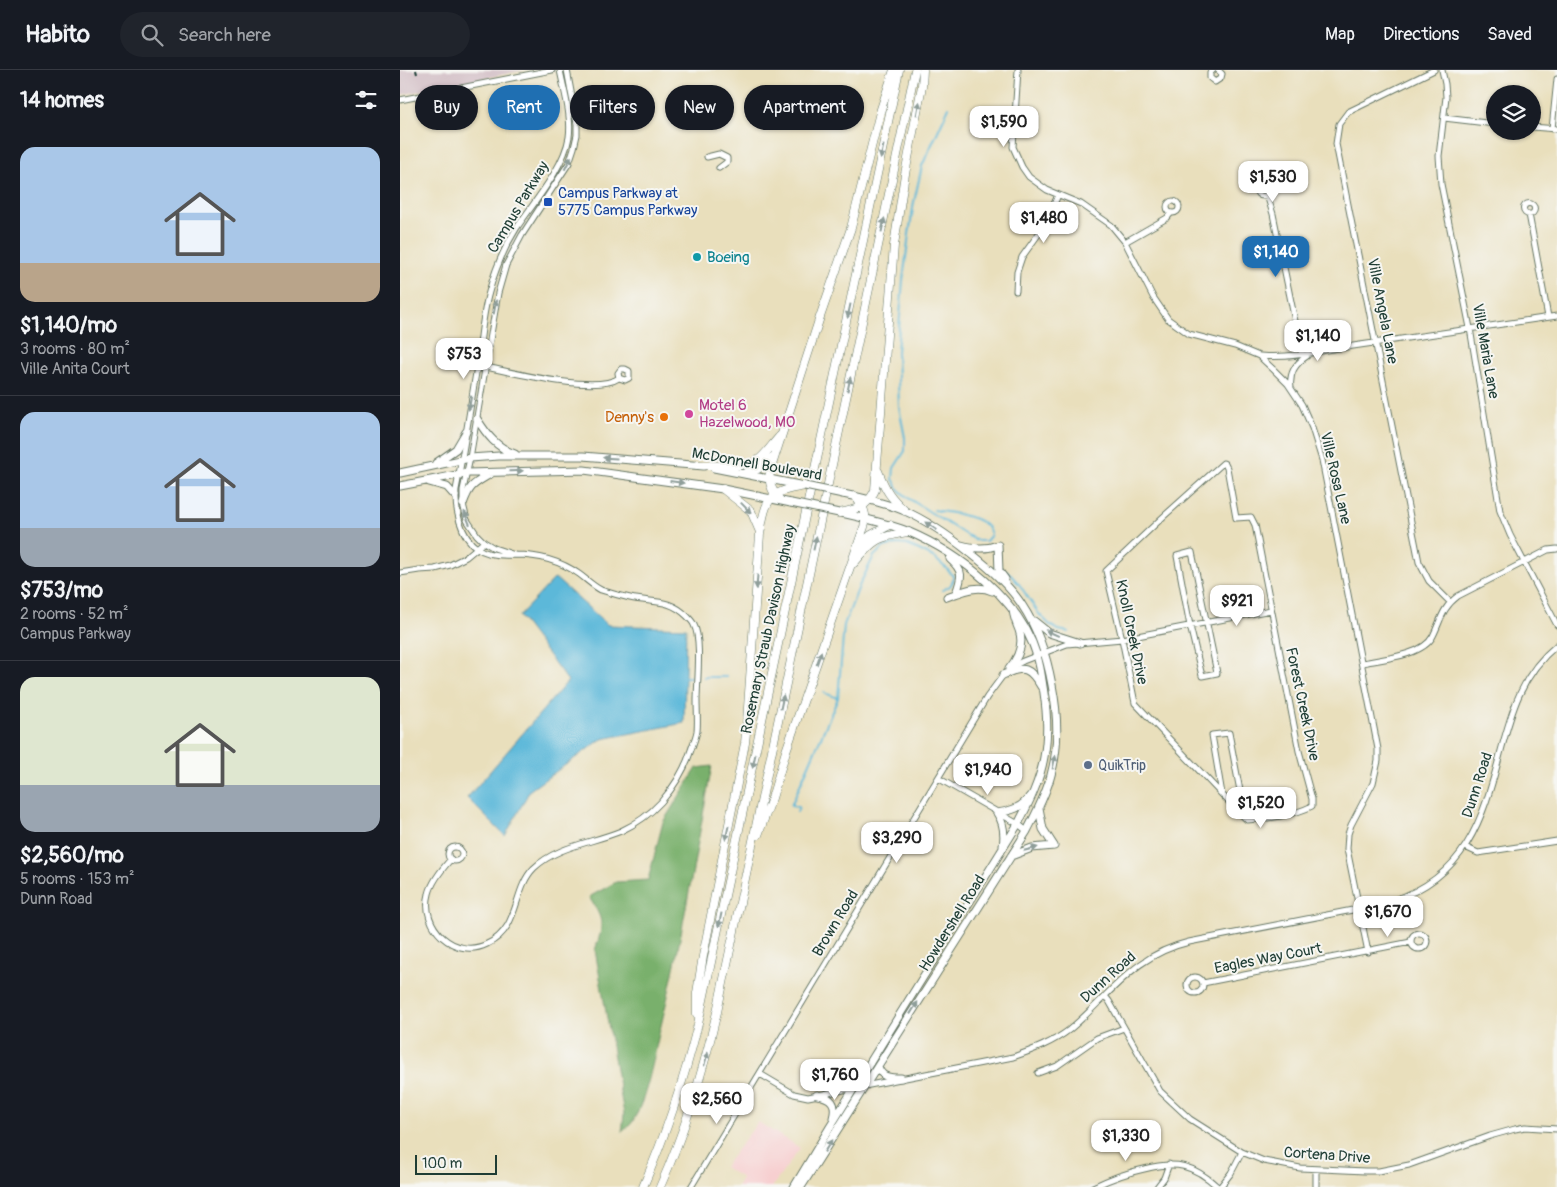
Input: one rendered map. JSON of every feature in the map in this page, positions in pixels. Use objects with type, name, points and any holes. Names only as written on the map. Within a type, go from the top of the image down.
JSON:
[{"type":"highway","points":[[775,498],[770,484],[770,470],[851,228],[880,112],[894,70]]},
{"type":"highway","name":"Rosemary Straub Davison Highway","points":[[643,1187],[676,1104],[688,1066],[697,1027],[899,70]]},
{"type":"highway","name":"Rosemary Straub Davison Highway","points":[[660,1187],[684,1128],[717,1012],[915,70]]},
{"type":"highway","points":[[839,513],[863,506],[870,500],[875,490],[895,238],[922,86],[923,70]]},
{"type":"highway","points":[[698,465],[738,466],[751,464],[762,456],[784,431]]},
{"type":"highway","points":[[745,473],[758,469],[776,455]]},
{"type":"highway","points":[[878,469],[890,497],[905,511]]},
{"type":"highway","points":[[697,1027],[696,993],[745,743],[760,534],[764,513],[766,506],[780,491],[795,486],[805,486]]},
{"type":"highway","points":[[723,489],[750,511],[760,534]]},
{"type":"highway","points":[[750,853],[772,798],[866,519],[863,506],[854,496]]},
{"type":"highway","points":[[857,549],[871,535],[890,526]]},
{"type":"highway","points":[[851,566],[873,542],[881,537],[908,532]]},
{"type":"main road","points":[[477,419],[486,434],[497,445],[508,452],[521,456]]},
{"type":"main road","points":[[431,466],[456,449],[466,432]]},
{"type":"main road","name":"McDonnell Boulevard","points":[[400,473],[470,458],[583,456],[698,465],[770,478],[795,486]]},
{"type":"main road","name":"McDonnell Boulevard","points":[[400,486],[463,474],[494,471],[584,470],[775,498],[866,519],[908,532],[962,562],[1001,596],[1013,610],[1027,631],[1037,655]]},
{"type":"main road","points":[[463,504],[473,484],[494,471]]},
{"type":"main road","points":[[424,481],[447,487],[455,496]]},
{"type":"main road","name":"McDonnell Boulevard","points":[[805,486],[870,500],[905,511],[930,525],[984,565],[1009,588],[1022,604],[1045,652]]},
{"type":"main road","points":[[926,541],[957,566],[961,572],[956,593]]},
{"type":"main road","points":[[956,543],[979,548],[998,545],[999,571],[1009,588]]},
{"type":"main road","points":[[948,598],[978,587],[987,588],[1001,596]]},
{"type":"main road","points":[[1009,669],[1018,655],[1021,640],[1014,620],[1013,610]]},
{"type":"main road","points":[[1028,616],[1049,633],[1080,643]]},
{"type":"main road","name":"Howdershell Road","points":[[802,1187],[1027,830],[1039,806],[1051,777],[1056,756],[1057,737],[1055,700],[1045,652]]},
{"type":"main road","name":"Howdershell Road","points":[[794,1187],[1003,849],[1031,798],[1044,756],[1046,725],[1044,694],[1037,655]]},
{"type":"main road","points":[[1003,675],[1017,669],[1028,670],[1036,678],[1044,694]]},
{"type":"main road","points":[[1003,849],[1004,831],[1002,820],[997,812],[1011,811],[1019,807],[1027,800],[1035,787]]},
{"type":"main road","points":[[1009,857],[1032,848],[1054,846],[1043,828],[1039,806]]},
{"type":"main road","points":[[878,1066],[882,1074],[887,1077],[901,1078]]},
{"type":"main road","points":[[817,1095],[825,1096],[834,1105],[835,1110],[830,1127]]},
{"type":"street","points":[[400,100],[552,70]]},
{"type":"street","name":"Campus Parkway","points":[[463,474],[461,460],[486,303],[499,262],[515,231],[554,172],[566,148],[569,136],[570,122],[560,70]]},
{"type":"street","name":"Campus Parkway","points":[[463,474],[470,458],[498,293],[506,266],[522,235],[569,163],[574,148],[577,124],[567,70]]},
{"type":"street","name":"Ville Rosa Lane","points":[[1018,70],[1013,137],[1014,147],[1016,157],[1029,177],[1047,190],[1092,210],[1111,226],[1125,242],[1153,297],[1168,319],[1190,334],[1235,346],[1259,356],[1291,388],[1307,416],[1320,453],[1378,749],[1378,761],[1373,783],[1355,816],[1348,834],[1347,849],[1360,909]]},
{"type":"street","points":[[1213,70],[1210,73],[1210,78],[1215,82],[1221,78],[1222,74],[1218,70]]},
{"type":"street","name":"Ville Angela Lane","points":[[1434,70],[1348,112],[1339,124],[1336,144],[1419,562],[1429,580],[1450,602]]},
{"type":"street","name":"Ville Maria Lane","points":[[1442,70],[1446,97],[1439,156],[1441,184],[1470,328],[1500,511],[1504,523],[1557,625]]},
{"type":"street","points":[[1541,128],[1555,129],[1557,79]]},
{"type":"street","points":[[1444,118],[1486,123]]},
{"type":"street","points":[[707,157],[719,154],[727,158],[726,162],[718,168]]},
{"type":"street","points":[[1016,291],[1017,272],[1022,257],[1045,225],[1058,194]]},
{"type":"street","points":[[1267,195],[1273,214],[1302,355]]},
{"type":"street","points":[[1125,242],[1166,218],[1170,213]]},
{"type":"street","points":[[1529,214],[1548,317]]},
{"type":"street","points":[[1259,356],[1310,354],[1557,316]]},
{"type":"street","points":[[1291,388],[1290,376],[1293,370],[1298,363],[1310,354]]},
{"type":"street","points":[[477,365],[554,381],[602,382],[619,378]]},
{"type":"street","name":"Forest Creek Drive","points":[[1225,464],[1236,518],[1251,517],[1255,525],[1299,751],[1312,799],[1312,806],[1302,811],[1258,819],[1247,820],[1245,817]]},
{"type":"street","name":"Knoll Creek Drive","points":[[1222,794],[1134,703],[1122,639],[1106,571],[1210,474],[1225,464]]},
{"type":"street","points":[[451,859],[433,883],[428,895],[429,916],[433,928],[448,942],[461,947],[474,948],[486,945],[497,938],[506,928],[513,916],[524,884],[532,870],[539,864],[562,851],[622,831],[643,818],[661,802],[673,787],[682,771],[691,752],[697,730],[698,640],[695,625],[687,616],[677,608],[666,603],[654,600],[632,599],[599,589],[579,574],[541,556],[501,556],[477,548],[469,539],[460,522],[455,505],[455,496],[463,474]]},
{"type":"street","points":[[463,474],[463,504],[467,520],[484,542],[494,548],[515,555]]},
{"type":"street","points":[[400,573],[435,569],[450,565],[466,557],[484,542]]},
{"type":"street","points":[[1362,663],[1406,654],[1423,647],[1433,636],[1439,619],[1450,602],[1458,596],[1548,550],[1557,548]]},
{"type":"street","points":[[1192,552],[1207,623],[1217,673],[1202,676],[1190,626],[1177,556],[1192,552]]},
{"type":"street","name":"Brown Road","points":[[760,1074],[987,698],[1009,669],[1037,655],[1067,644],[1122,639],[1271,610]]},
{"type":"street","name":"Dunn Road","points":[[760,1074],[794,1094],[808,1097],[1013,1057],[1042,1046],[1067,1031],[1128,972],[1154,954],[1175,945],[1391,902],[1426,886],[1445,870],[1465,847],[1479,823],[1518,694],[1546,655],[1557,645]]},
{"type":"street","points":[[1229,733],[1245,817],[1222,794],[1212,735],[1229,733]]},
{"type":"street","points":[[938,778],[1027,830]]},
{"type":"street","points":[[1465,847],[1478,853],[1557,841]]},
{"type":"street","points":[[1360,909],[1368,952]]},
{"type":"street","name":"Eagles Way Court","points":[[1203,983],[1411,942]]},
{"type":"street","name":"Cortena Drive","points":[[1105,996],[1160,1091],[1190,1119],[1242,1152],[1264,1161],[1316,1169],[1364,1171],[1396,1169],[1515,1129],[1536,1127],[1557,1129]]},
{"type":"street","points":[[1038,1073],[1057,1066],[1097,1038],[1124,1028]]},
{"type":"street","points":[[691,1187],[760,1074]]},
{"type":"street","points":[[1093,1187],[1120,1174],[1168,1164],[1196,1171],[1219,1187],[1231,1173],[1242,1152]]},
{"type":"street","points":[[1158,1187],[1164,1178],[1168,1164]]},
{"type":"street","points":[[1316,1169],[1316,1187]]},
{"type":"shaded area","points":[[400,70],[526,70],[450,85],[415,85],[415,92],[400,95]]},
{"type":"shaded area","points":[[758,1122],[800,1148],[772,1187],[737,1187],[742,1178],[724,1167]]},
{"type":"green space","points":[[712,766],[681,934],[649,1079],[638,1111],[632,1122],[622,1132],[624,1114],[595,950],[601,923],[598,912],[589,897],[616,882],[648,880],[663,822],[697,768]]},
{"type":"water","points":[[555,578],[608,625],[686,628],[684,723],[602,739],[530,790],[505,836],[467,798],[568,681],[519,616]]},
{"type":"waterway","points":[[934,510],[976,519],[988,528],[991,535],[986,541],[979,541],[966,535],[908,498],[899,490],[893,479],[894,468],[905,451],[905,438],[899,407],[897,352],[909,234],[922,166],[949,107]]},
{"type":"waterway","points":[[797,812],[799,807],[791,806],[838,698],[844,625],[860,584],[874,556],[884,547],[897,544],[907,545],[919,550],[933,557],[953,576],[950,586],[943,590]]},
{"type":"waterway","points":[[1007,571],[1019,584],[1039,614],[1050,625],[1058,630],[1069,632]]},
{"type":"waterway","points":[[685,677],[691,677]]},
{"type":"waterway","points":[[704,677],[727,677]]},
{"type":"waterway","points":[[824,693],[838,698]]},
{"type":"railway","points":[[416,70],[417,74]]},
{"type":"place","name":"Campus Parkway at 5775 Campus Parkway","points":[[548,202]]},
{"type":"place","name":"Boeing","points":[[697,257]]},
{"type":"place","name":"Motel 6 Hazelwood, MO","points":[[689,414]]},
{"type":"place","name":"Denny's","points":[[664,417]]},
{"type":"place","name":"QuikTrip","points":[[1088,765]]}]
